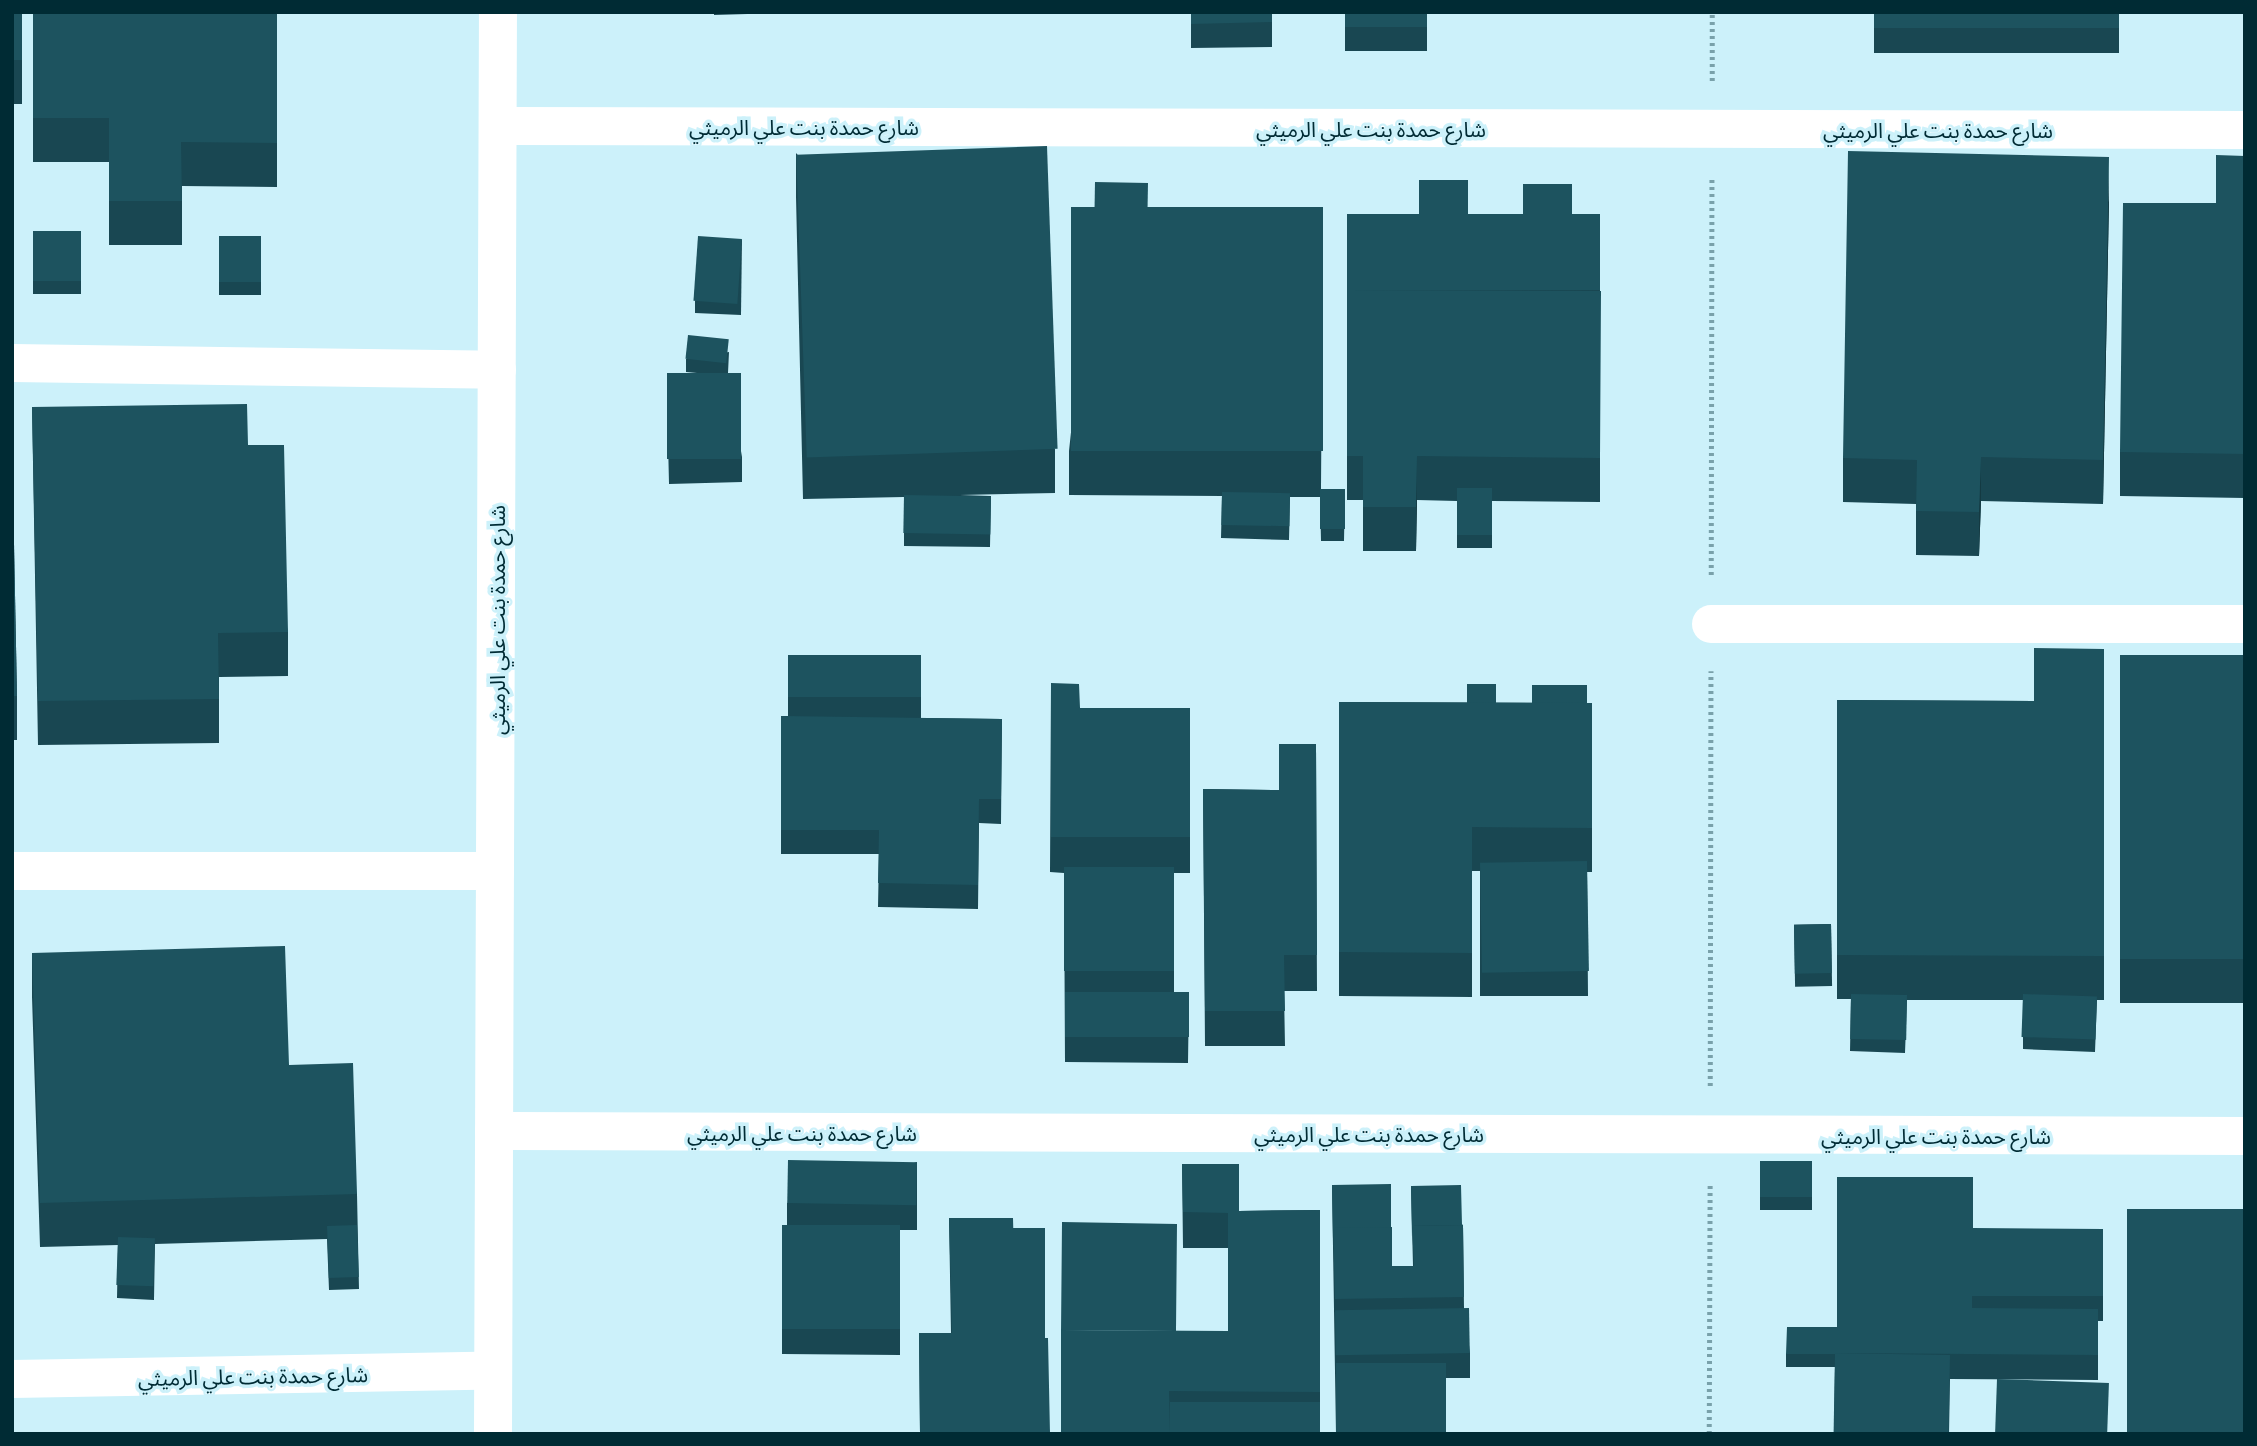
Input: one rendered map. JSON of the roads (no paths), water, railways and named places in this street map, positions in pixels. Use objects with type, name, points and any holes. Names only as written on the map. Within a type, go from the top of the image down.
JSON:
[{"type":"street","name":"شارع حمدة بنت علي الرميثي","points":[[493,1434],[498,12]]},
{"type":"street","name":"شارع حمدة بنت علي الرميثي","points":[[498,126],[2245,130]]},
{"type":"street","points":[[12,362],[498,370]]},
{"type":"street","points":[[1711,624],[2245,624]]},
{"type":"street","points":[[12,871],[495,871]]},
{"type":"street","name":"شارع حمدة بنت علي الرميثي","points":[[494,1131],[2245,1136]]},
{"type":"street","name":"شارع حمدة بنت علي الرميثي","points":[[12,1379],[493,1371]]}]
